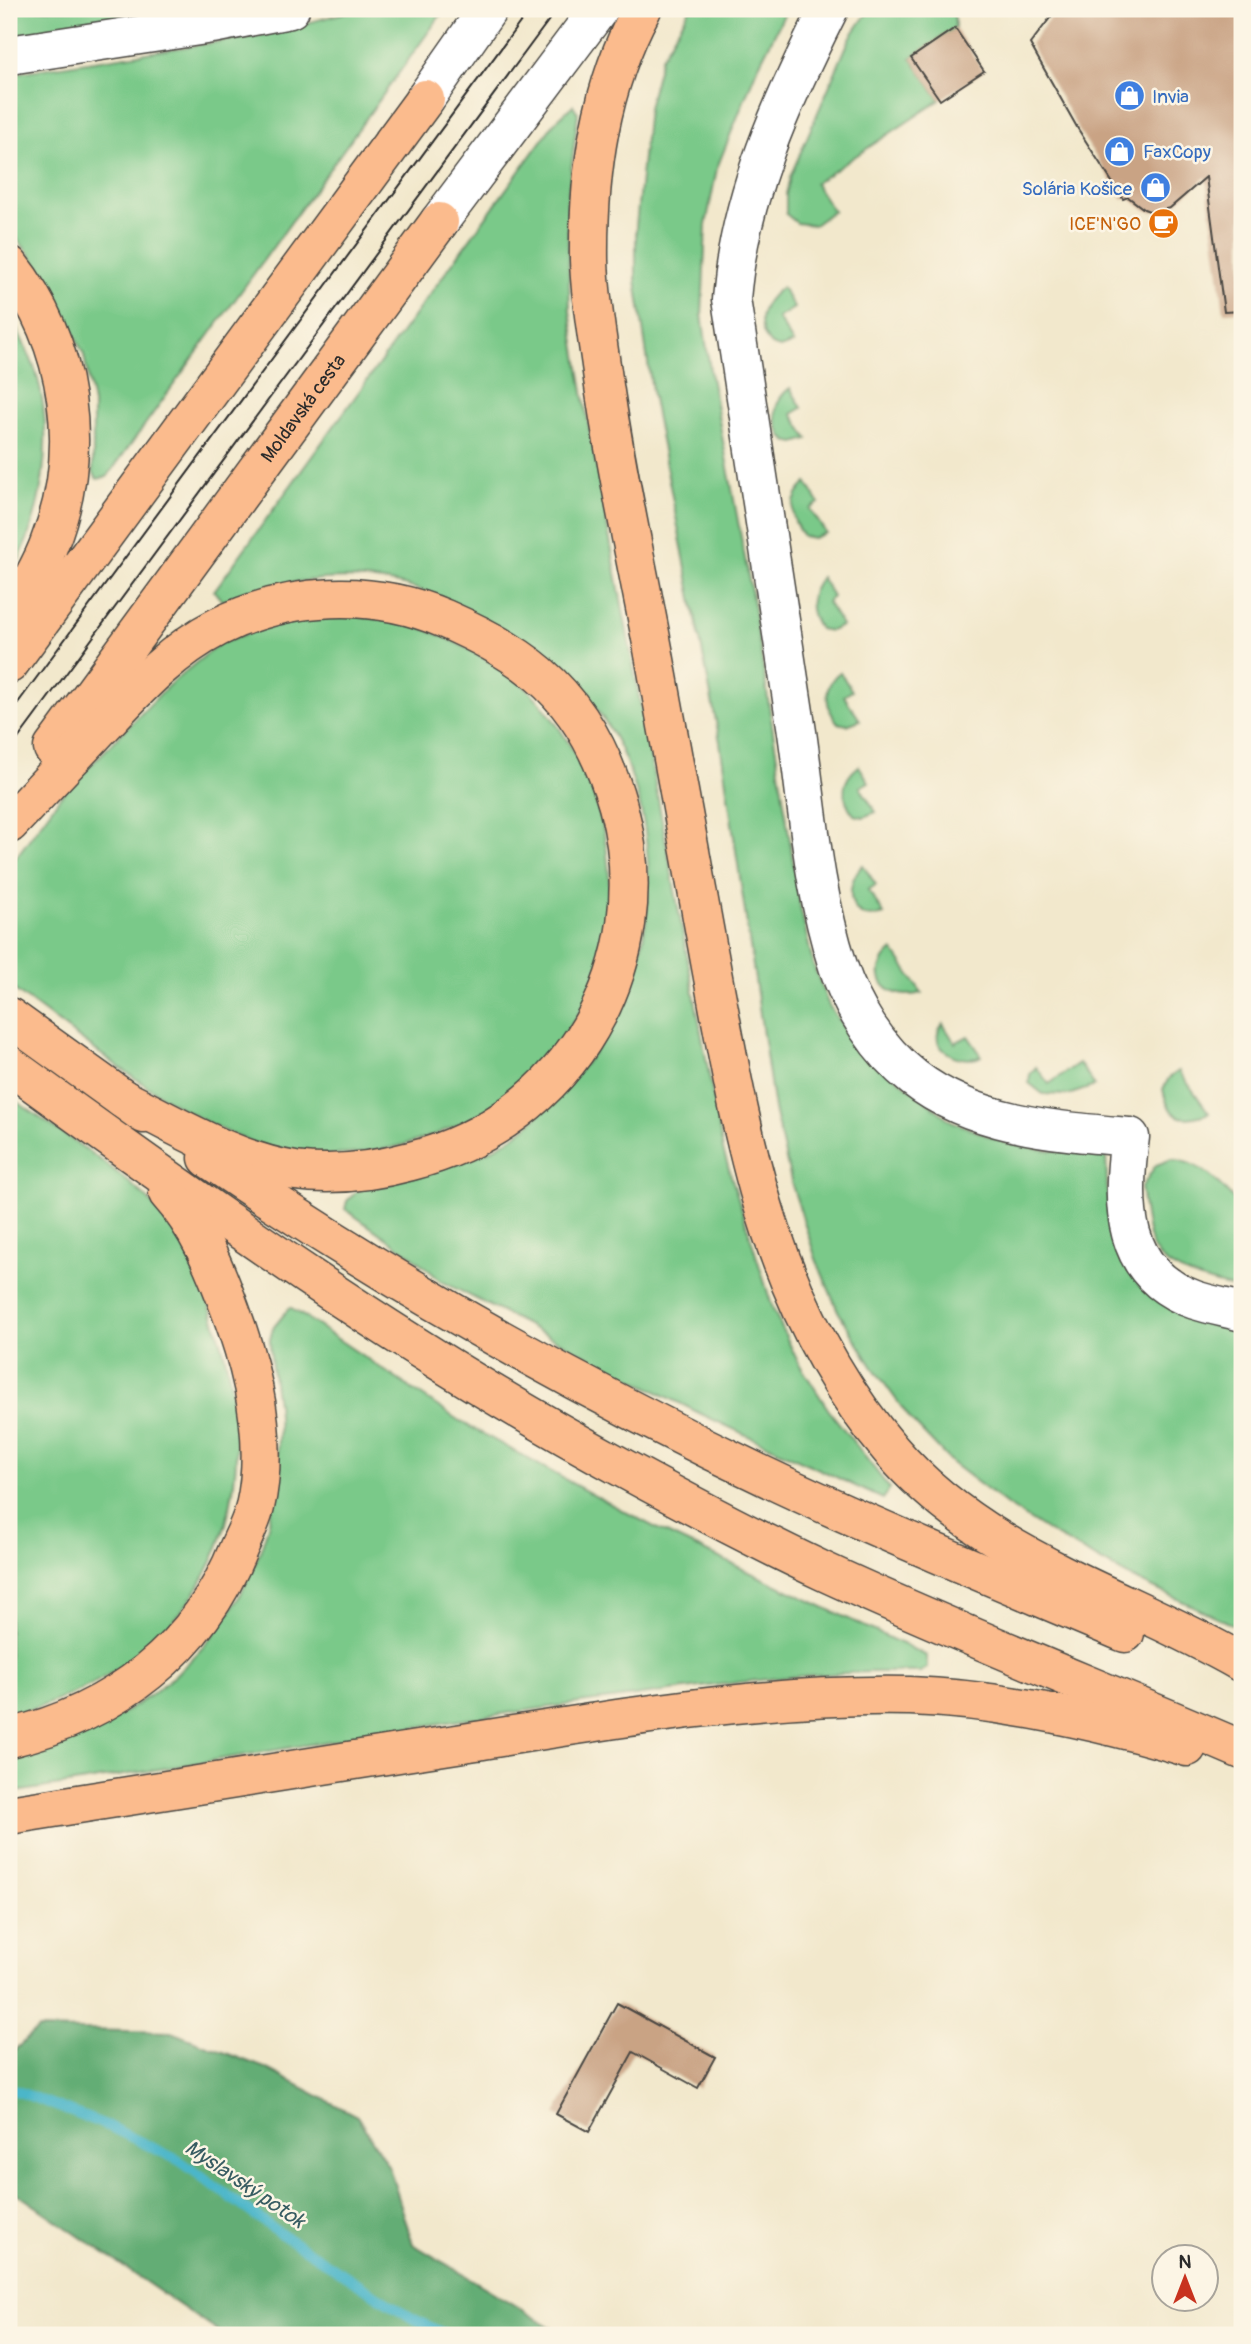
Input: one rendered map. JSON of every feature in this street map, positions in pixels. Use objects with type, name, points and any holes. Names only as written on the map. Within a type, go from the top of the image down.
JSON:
[{"type":"highway","points":[[642,9],[615,64],[600,127],[590,226],[594,314],[614,446],[726,1046],[747,1147],[780,1265],[803,1315],[837,1377],[892,1451],[932,1492],[970,1523],[1009,1548],[1242,1663]]},
{"type":"highway","points":[[9,664],[425,99]]},
{"type":"highway","name":"Moldavská cesta","points":[[9,808],[439,222]]},
{"type":"highway","points":[[9,265],[32,297],[47,329],[63,379],[70,438],[63,492],[50,542],[9,620]]},
{"type":"highway","points":[[9,824],[142,684],[192,642],[246,615],[302,601],[336,598],[393,601],[438,616],[499,647],[539,674],[565,702],[588,733],[610,777],[622,822],[629,881],[628,912],[613,978],[603,1008],[586,1038],[543,1088],[511,1116],[475,1138],[436,1155],[396,1166],[323,1173],[293,1170],[250,1159],[123,1100]]},
{"type":"highway","points":[[9,1017],[123,1100],[292,1216],[418,1293],[605,1397],[782,1485],[1242,1685]]},
{"type":"highway","points":[[9,1065],[362,1314],[492,1394],[622,1468],[841,1579],[1242,1750]]},
{"type":"highway","points":[[9,1738],[48,1728],[123,1693],[158,1667],[214,1600],[255,1507],[259,1468],[254,1391],[247,1360],[225,1296],[194,1227],[180,1207],[102,1133]]},
{"type":"highway","points":[[9,1815],[658,1714],[837,1698],[913,1696],[1025,1710],[1122,1730],[1242,1764]]},
{"type":"street","points":[[9,55],[212,24],[290,9]]},
{"type":"street","points":[[425,99],[488,9]]},
{"type":"street","name":"Moldavská cesta","points":[[439,222],[599,9]]},
{"type":"street","points":[[829,9],[794,80],[748,195],[734,260],[731,299],[777,587],[812,851],[832,945],[852,1001],[869,1028],[914,1078],[939,1094],[999,1118],[1060,1131],[1130,1137],[1126,1210],[1132,1243],[1137,1251],[1157,1278],[1174,1290],[1194,1300],[1242,1312]]},
{"type":"green space","points":[[9,9],[170,9],[9,38]]},
{"type":"green space","points":[[358,9],[445,9],[107,477],[97,479],[93,472],[93,404],[84,355],[46,275],[9,229],[9,74],[263,35]]},
{"type":"green space","points":[[690,9],[787,9],[756,71],[717,168],[706,225],[702,315],[752,596],[800,906],[813,964],[829,1006],[860,1049],[951,1121],[1005,1143],[1106,1155],[1109,1235],[1131,1274],[1242,1326],[1242,1629],[1132,1578],[1052,1534],[1007,1505],[952,1463],[911,1420],[872,1366],[838,1311],[816,1259],[792,1185],[774,1109],[720,742],[654,404],[636,280],[636,226],[648,108],[661,58]]},
{"type":"green space","points":[[881,9],[954,9],[955,28],[911,58],[940,100],[815,183],[833,211],[814,225],[797,223],[786,214],[786,194],[790,177],[850,38],[867,13]]},
{"type":"green space","points":[[573,105],[578,113],[567,203],[570,312],[723,1150],[773,1309],[798,1362],[828,1409],[890,1489],[883,1499],[699,1413],[441,1281],[416,1259],[345,1209],[347,1201],[357,1191],[466,1160],[507,1141],[548,1106],[598,1046],[615,1021],[632,981],[643,937],[648,892],[647,846],[639,801],[625,759],[604,719],[576,685],[549,664],[441,598],[387,582],[332,578],[276,586],[222,601],[214,591],[555,122]]},
{"type":"green space","points":[[782,287],[794,308],[778,318],[793,343],[780,348],[771,345],[765,337],[761,321],[769,300]]},
{"type":"green space","points":[[9,314],[36,372],[45,424],[45,451],[30,531],[9,579]]},
{"type":"green space","points":[[790,388],[802,408],[792,414],[808,439],[795,443],[786,441],[776,420],[779,400]]},
{"type":"green space","points":[[807,483],[819,503],[810,509],[826,533],[813,538],[803,536],[793,515],[797,495]]},
{"type":"green space","points":[[821,577],[833,597],[827,602],[842,626],[830,631],[820,629],[811,610],[812,596]]},
{"type":"green space","points":[[348,615],[407,624],[441,635],[494,664],[535,697],[561,731],[594,796],[603,831],[609,905],[605,941],[581,1010],[540,1067],[523,1084],[500,1102],[475,1116],[418,1141],[359,1153],[318,1155],[279,1150],[244,1139],[209,1123],[138,1081],[9,986],[9,867],[60,797],[168,686],[220,643],[281,622]]},
{"type":"green space","points":[[840,672],[852,691],[844,696],[860,720],[847,725],[838,723],[830,711],[827,697],[830,683]]},
{"type":"green space","points":[[859,766],[869,782],[860,787],[876,812],[863,817],[854,815],[849,808],[844,789],[849,777]]},
{"type":"green space","points":[[863,865],[876,885],[868,890],[884,914],[872,917],[863,915],[856,910],[852,902],[852,883]]},
{"type":"green space","points":[[893,950],[922,993],[899,994],[884,985],[880,969],[884,959]]},
{"type":"green space","points":[[943,1024],[955,1043],[968,1036],[982,1056],[965,1059],[947,1053],[938,1041],[938,1033]]},
{"type":"green space","points":[[1079,1063],[1095,1086],[1068,1095],[1043,1094],[1029,1083],[1030,1074],[1036,1067],[1049,1084]]},
{"type":"green space","points":[[1179,1071],[1209,1113],[1184,1118],[1169,1107],[1163,1089],[1169,1078]]},
{"type":"green space","points":[[9,1096],[132,1185],[167,1220],[184,1245],[198,1274],[219,1335],[233,1402],[236,1465],[226,1523],[205,1576],[172,1622],[128,1662],[74,1693],[9,1716]]},
{"type":"green space","points":[[1172,1159],[1203,1170],[1242,1209],[1242,1290],[1204,1280],[1177,1269],[1157,1253],[1151,1243],[1141,1188],[1156,1165]]},
{"type":"green space","points":[[290,1307],[458,1420],[658,1529],[927,1656],[927,1667],[921,1672],[773,1678],[549,1707],[9,1793],[9,1758],[53,1745],[95,1728],[134,1706],[170,1680],[202,1649],[229,1613],[251,1574],[269,1520],[279,1428],[270,1339],[273,1328]]},
{"type":"green space","points":[[38,2029],[171,2032],[265,2068],[357,2116],[389,2167],[413,2244],[564,2335],[223,2335],[9,2188],[9,2055]]},
{"type":"building","points":[[1057,9],[1242,9],[1242,311],[1224,312],[1206,177],[1170,208],[1152,212],[1144,209],[1128,197],[1123,199],[1078,129],[1030,44]]},
{"type":"building","points":[[955,28],[984,71],[940,100],[911,58]]},
{"type":"building","points":[[617,2003],[715,2057],[698,2088],[633,2052],[589,2132],[556,2114]]},
{"type":"waterway","name":"Myslavský potok","points":[[9,2088],[108,2126],[180,2161],[278,2232],[412,2318],[447,2335]]},
{"type":"tram line","points":[[9,715],[530,9]]},
{"type":"tram line","points":[[9,751],[557,9]]},
{"type":"place","name":"Invia","points":[[1129,96]]},
{"type":"place","name":"FaxCopy","points":[[1120,151]]},
{"type":"place","name":"Solária Košice","points":[[1155,188]]},
{"type":"place","name":"ICE'N'GO","points":[[1164,223]]}]
